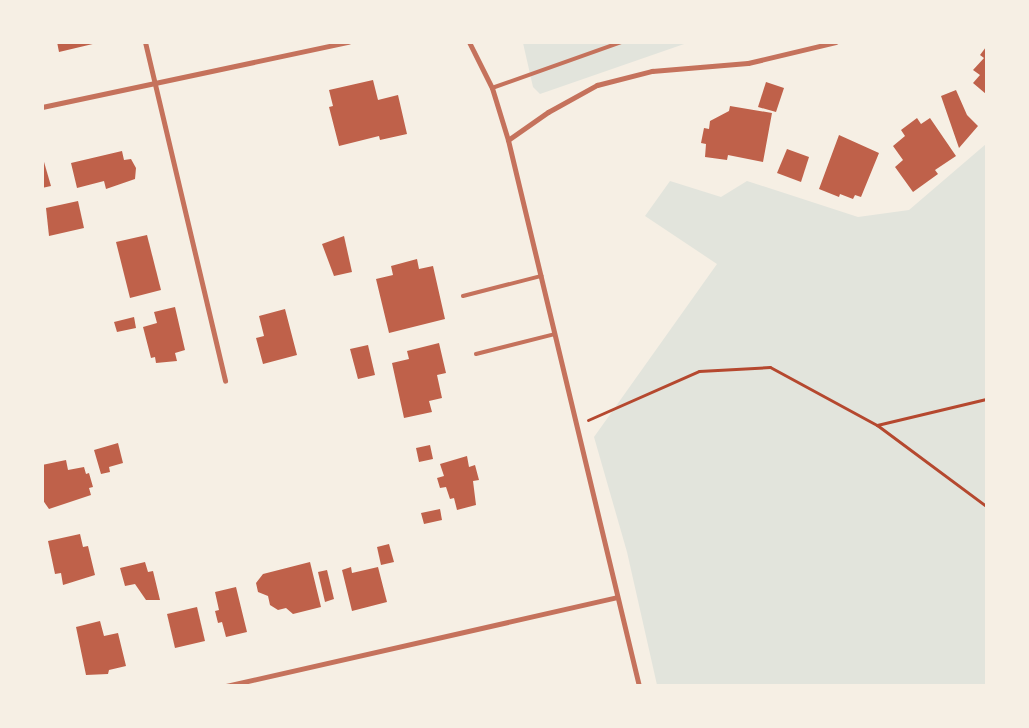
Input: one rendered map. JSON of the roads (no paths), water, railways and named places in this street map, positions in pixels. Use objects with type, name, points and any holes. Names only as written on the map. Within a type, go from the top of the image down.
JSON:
[{"type":"street","points":[[145,42],[226,380]]},
{"type":"street","points":[[42,106],[154,81],[348,42]]},
{"type":"street","points":[[468,42],[492,88],[508,140],[638,686]]},
{"type":"street","points":[[508,140],[548,112],[597,85],[652,71],[748,63],[836,42]]},
{"type":"street","points":[[226,686],[617,597]]},
{"type":"lane","points":[[492,88],[621,42]]},
{"type":"lane","points":[[463,296],[540,276]]},
{"type":"lane","points":[[476,354],[555,334]]}]
